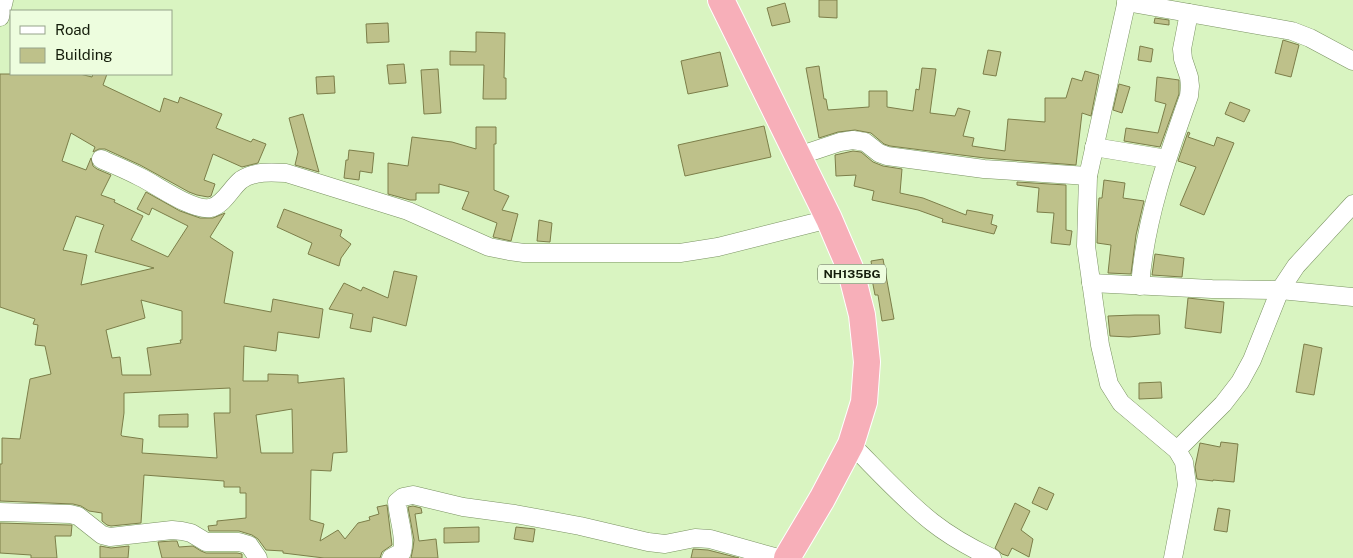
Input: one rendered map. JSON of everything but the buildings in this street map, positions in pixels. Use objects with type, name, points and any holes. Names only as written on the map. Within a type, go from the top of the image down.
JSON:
[{"type":"highway","name":"NH135BG","points":[[721,0],[829,219],[850,268],[862,314],[867,362],[864,402],[851,444],[822,499],[787,558]]},
{"type":"street","points":[[0,17],[4,0]]},
{"type":"street","points":[[1173,558],[1187,485],[1184,462],[1177,450],[1121,403],[1109,384],[1100,345],[1086,246],[1088,176],[1126,1],[1292,31],[1310,38],[1353,61]]},
{"type":"street","points":[[1140,286],[1145,243],[1161,178],[1189,96],[1189,77],[1182,49],[1189,13]]},
{"type":"street","points":[[798,156],[840,142],[853,140],[865,142],[879,153],[887,156],[984,169],[1088,176]]},
{"type":"street","points":[[1094,147],[1167,158]]},
{"type":"street","points":[[101,159],[140,177],[184,202],[205,208],[212,208],[218,205],[242,180],[248,177],[271,172],[286,173],[408,211],[489,247],[524,253],[680,253],[718,247],[829,219]]},
{"type":"street","points":[[1177,450],[1223,404],[1240,382],[1255,353],[1280,290],[1296,266],[1353,204]]},
{"type":"street","points":[[1091,283],[1212,289],[1280,290],[1353,297]]},
{"type":"street","points":[[851,444],[909,502],[932,522],[954,538],[992,558]]},
{"type":"street","points":[[391,558],[402,552],[404,546],[397,502],[403,497],[413,495],[463,506],[580,526],[648,542],[665,544],[694,538],[710,539],[778,558]]},
{"type":"street","points":[[0,512],[70,514],[78,516],[102,536],[110,537],[182,530],[206,542],[238,542],[249,545],[258,558]]}]
